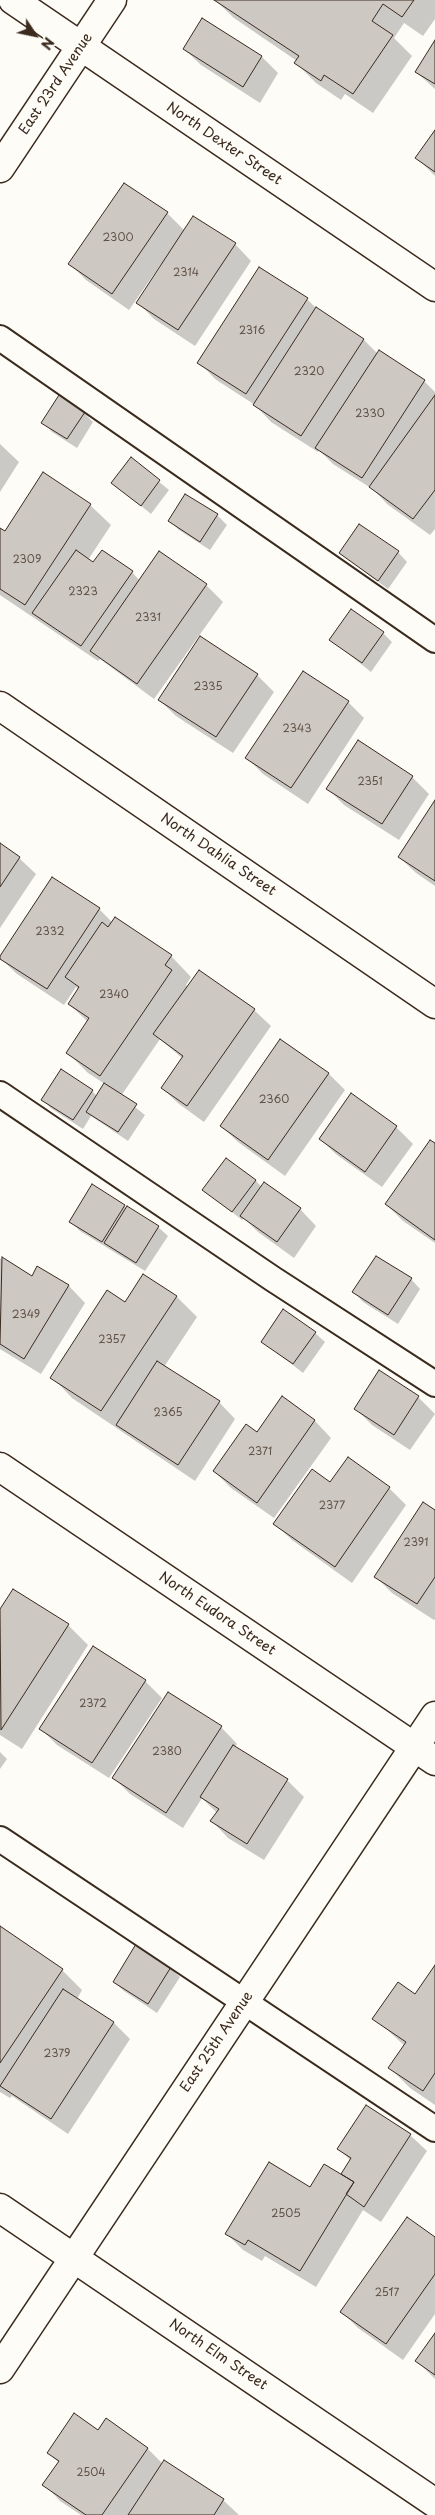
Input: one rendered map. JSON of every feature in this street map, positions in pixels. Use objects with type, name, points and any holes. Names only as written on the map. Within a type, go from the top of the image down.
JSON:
[{"type":"street","name":"North Dexter Street","points":[[13,0],[435,287]]},
{"type":"street","name":"East 23rd Avenue","points":[[0,168],[112,0]]},
{"type":"street","name":"North Dahlia Street","points":[[0,706],[435,1004]]},
{"type":"street","name":"North Eudora Street","points":[[0,1467],[424,1754]]},
{"type":"street","name":"East 25th Avenue","points":[[0,2369],[243,2002],[424,1754],[435,1716]]},
{"type":"street","name":"North Elm Street","points":[[0,2208],[435,2503]]},
{"type":"lane","points":[[0,338],[435,640]]},
{"type":"lane","points":[[0,1094],[273,1279],[435,1384]]},
{"type":"lane","points":[[0,1839],[435,2129]]},
{"type":"building","points":[[214,0],[414,0],[402,17],[383,4],[372,21],[393,35],[353,94],[324,75],[321,81],[294,63],[299,56]]},
{"type":"building","points":[[202,18],[262,56],[243,87],[183,49]]},
{"type":"building","points":[[435,40],[435,84],[415,72]]},
{"type":"building","points":[[435,130],[435,172],[415,158]]},
{"type":"building","points":[[124,183],[168,212],[112,294],[68,264]]},
{"type":"building","points":[[193,216],[236,243],[178,330],[136,303]]},
{"type":"building","points":[[259,267],[308,298],[246,394],[197,363]]},
{"type":"building","points":[[316,307],[364,339],[301,436],[253,405]]},
{"type":"building","points":[[379,350],[425,380],[362,478],[315,448]]},
{"type":"building","points":[[59,395],[85,412],[67,439],[41,423]]},
{"type":"building","points":[[435,395],[435,490],[413,519],[369,487]]},
{"type":"building","points":[[131,457],[160,480],[141,506],[111,483]]},
{"type":"building","points":[[43,472],[91,504],[25,605],[0,589],[0,528],[5,531]]},
{"type":"building","points":[[185,494],[218,514],[200,542],[168,521]]},
{"type":"building","points":[[359,524],[399,551],[378,581],[339,553]]},
{"type":"building","points":[[76,550],[93,562],[102,550],[133,571],[81,646],[32,613]]},
{"type":"building","points":[[159,551],[207,584],[137,684],[90,651]]},
{"type":"building","points":[[351,609],[384,632],[362,663],[329,640]]},
{"type":"building","points":[[200,636],[258,674],[216,737],[158,700]]},
{"type":"building","points":[[303,671],[349,701],[291,788],[245,758]]},
{"type":"building","points":[[358,740],[413,776],[382,824],[326,789]]},
{"type":"building","points":[[435,800],[435,881],[398,857]]},
{"type":"building","points":[[0,843],[20,857],[0,887]]},
{"type":"building","points":[[52,877],[100,908],[47,989],[0,959],[0,956]]},
{"type":"building","points":[[115,917],[172,955],[165,965],[172,970],[100,1076],[66,1053],[89,1018],[68,1004],[79,987],[65,977],[102,922],[108,927]]},
{"type":"building","points":[[199,970],[255,1009],[187,1106],[161,1088],[183,1056],[153,1034]]},
{"type":"building","points":[[280,1039],[329,1073],[268,1160],[220,1126]]},
{"type":"building","points":[[61,1069],[93,1090],[73,1120],[41,1100]]},
{"type":"building","points":[[104,1083],[137,1104],[118,1132],[86,1112]]},
{"type":"building","points":[[351,1093],[397,1126],[365,1172],[319,1139]]},
{"type":"building","points":[[430,1140],[435,1143],[435,1240],[385,1204]]},
{"type":"building","points":[[226,1158],[256,1180],[232,1212],[202,1190]]},
{"type":"building","points":[[264,1182],[301,1208],[277,1242],[240,1216]]},
{"type":"building","points":[[92,1184],[125,1205],[102,1242],[69,1222]]},
{"type":"building","points":[[127,1206],[159,1226],[136,1263],[104,1243]]},
{"type":"building","points":[[376,1256],[412,1278],[388,1315],[352,1292]]},
{"type":"building","points":[[2,1257],[32,1276],[37,1266],[69,1285],[24,1359],[0,1344]]},
{"type":"building","points":[[143,1274],[177,1296],[101,1411],[50,1378],[107,1290],[125,1302]]},
{"type":"building","points":[[283,1309],[316,1332],[293,1364],[261,1342]]},
{"type":"building","points":[[157,1361],[220,1401],[178,1465],[116,1425]]},
{"type":"building","points":[[379,1370],[419,1396],[394,1435],[354,1409]]},
{"type":"building","points":[[282,1396],[315,1420],[257,1503],[213,1471],[246,1424],[257,1432]]},
{"type":"building","points":[[348,1457],[390,1487],[335,1567],[273,1524],[312,1469],[330,1482]]},
{"type":"building","points":[[423,1502],[435,1510],[435,1577],[417,1604],[374,1577]]},
{"type":"building","points":[[13,1589],[69,1624],[1,1730],[0,1609]]},
{"type":"building","points":[[93,1646],[146,1680],[92,1763],[39,1729]]},
{"type":"building","points":[[168,1692],[222,1726],[166,1813],[112,1778]]},
{"type":"building","points":[[233,1745],[288,1779],[247,1844],[210,1821],[219,1809],[200,1797]]},
{"type":"building","points":[[0,1926],[63,1969],[0,2063]]},
{"type":"building","points":[[136,1944],[171,1967],[148,2004],[113,1982]]},
{"type":"building","points":[[435,1965],[435,2073],[423,2091],[388,2068],[406,2042],[372,2019],[398,1982],[415,1994]]},
{"type":"building","points":[[63,1989],[114,2022],[51,2119],[0,2086]]},
{"type":"building","points":[[366,2105],[411,2134],[364,2207],[346,2194],[354,2182],[341,2174],[351,2158],[337,2149]]},
{"type":"building","points":[[269,2162],[310,2187],[324,2164],[354,2182],[300,2271],[248,2240],[245,2245],[225,2234]]},
{"type":"building","points":[[407,2217],[435,2237],[435,2274],[386,2344],[340,2312]]},
{"type":"building","points":[[435,2333],[435,2375],[415,2361]]},
{"type":"building","points":[[74,2413],[98,2430],[106,2418],[148,2448],[102,2515],[86,2515],[42,2485],[59,2461],[47,2453]]},
{"type":"building","points":[[164,2460],[224,2499],[214,2515],[128,2515]]}]
